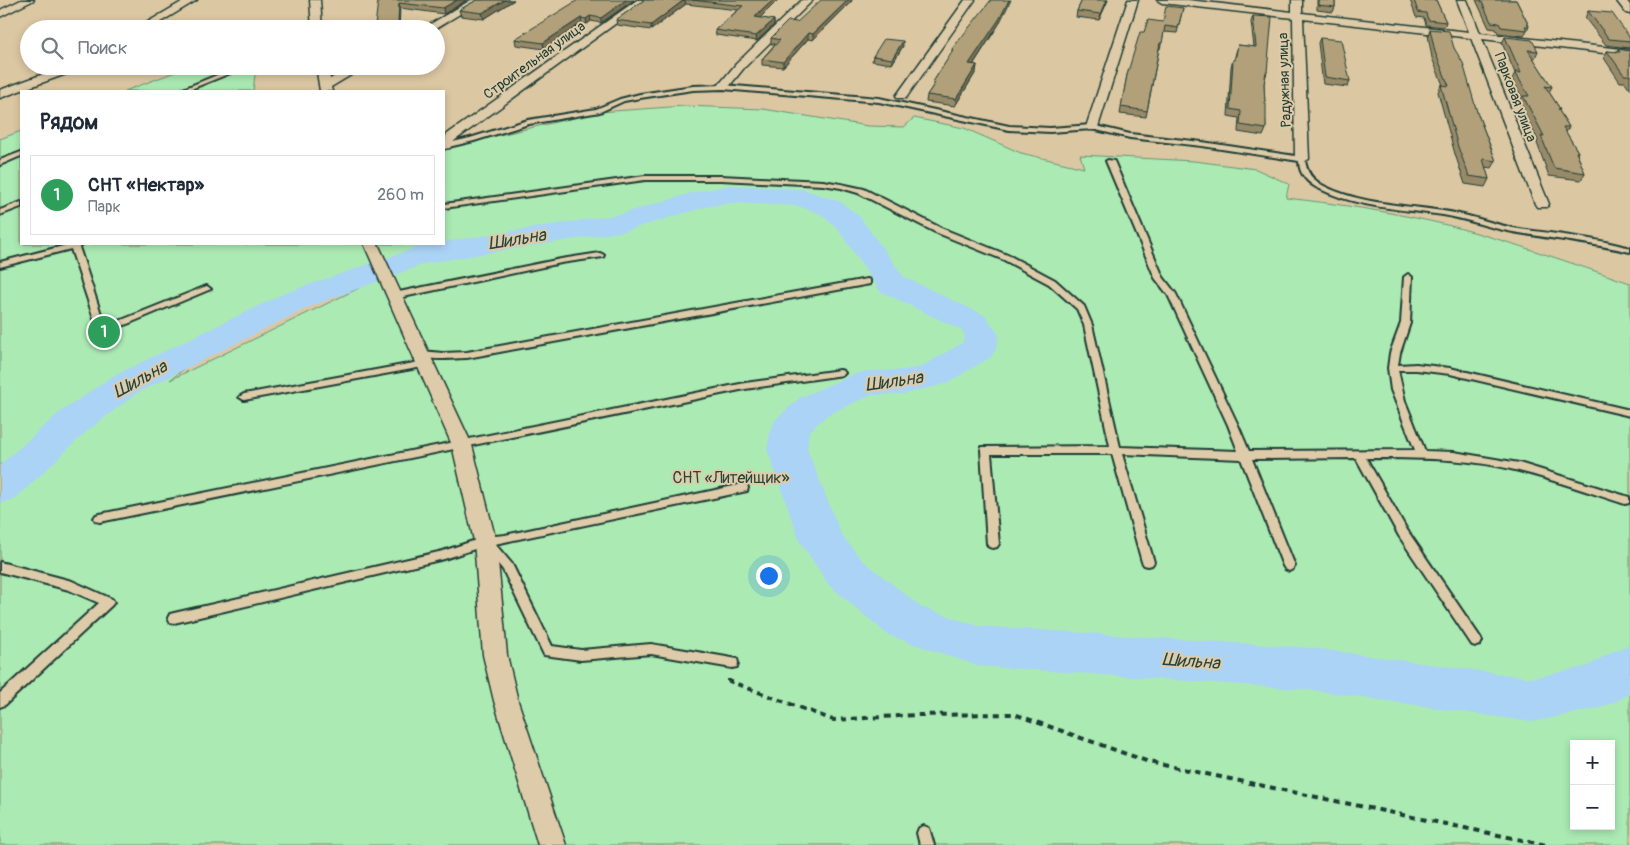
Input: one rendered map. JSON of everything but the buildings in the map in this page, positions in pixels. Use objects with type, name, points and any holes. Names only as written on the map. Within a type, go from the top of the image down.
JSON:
[{"type":"street","points":[[0,14],[30,0]]},
{"type":"street","points":[[157,20],[192,0]]},
{"type":"street","points":[[315,0],[316,20]]},
{"type":"street","points":[[443,20],[478,0]]},
{"type":"street","name":"Строительная улица","points":[[445,145],[450,138],[643,0]]},
{"type":"street","points":[[723,87],[740,66],[808,0]]},
{"type":"street","points":[[902,96],[970,0]]},
{"type":"street","points":[[1092,127],[1133,0]]},
{"type":"street","points":[[1162,0],[1630,53]]},
{"type":"street","name":"Радужная улица","points":[[1297,0],[1302,159]]},
{"type":"street","name":"Парковая улица","points":[[1462,0],[1542,204]]},
{"type":"street","points":[[1621,0],[1630,11]]},
{"type":"street","points":[[0,94],[55,75]]},
{"type":"street","points":[[324,75],[326,89],[347,75]]},
{"type":"street","points":[[371,245],[462,445],[486,541],[494,655],[506,701],[552,845]]},
{"type":"lane","points":[[184,90],[222,75]]},
{"type":"lane","points":[[445,146],[472,140],[528,122],[598,111],[622,100],[693,88],[723,87],[879,100],[1009,128],[1029,130],[1092,127],[1130,136],[1202,144],[1302,159],[1305,174],[1317,184],[1333,192],[1393,207],[1453,215],[1495,226],[1576,238],[1630,250]]},
{"type":"lane","points":[[0,163],[20,154]]},
{"type":"lane","points":[[1110,161],[1159,278],[1172,294],[1233,425],[1243,455],[1289,566]]},
{"type":"lane","points":[[445,206],[610,182],[672,177],[822,183],[861,191],[938,230],[1007,258],[1052,282],[1081,308],[1088,325],[1116,450],[1148,562]]},
{"type":"lane","points":[[0,213],[20,204]]},
{"type":"lane","points":[[0,265],[73,245]]},
{"type":"lane","points":[[77,245],[100,325],[110,326],[122,323],[207,289]]},
{"type":"lane","points":[[392,292],[600,255]]},
{"type":"lane","points":[[1408,277],[1408,307],[1403,331],[1392,358],[1393,377],[1401,404],[1416,434],[1421,454]]},
{"type":"lane","points":[[244,397],[423,359],[467,355],[867,282]]},
{"type":"lane","points":[[1393,368],[1408,365],[1435,368],[1630,413]]},
{"type":"lane","points":[[100,518],[745,386],[840,373]]},
{"type":"lane","points":[[993,544],[986,450],[1116,450],[1243,455],[1360,456],[1421,454],[1454,456],[1519,467],[1625,500]]},
{"type":"lane","points":[[1360,456],[1403,533],[1476,641]]},
{"type":"lane","points":[[174,618],[444,555],[486,541],[514,537],[743,488]]},
{"type":"lane","points":[[486,541],[508,567],[548,651],[581,655],[650,649],[732,663]]},
{"type":"lane","points":[[0,701],[108,602],[72,586],[2,570]]},
{"type":"path","points":[[732,663],[728,681],[833,720],[915,715],[1014,714],[1149,762],[1546,845]]},
{"type":"green space","points":[[167,75],[255,75],[253,90],[128,90]]},
{"type":"green space","name":"СНТ «Литейщик»","points":[[685,106],[763,109],[868,126],[904,127],[914,118],[964,128],[1021,153],[1084,168],[1080,155],[1194,161],[1256,169],[1289,184],[1286,198],[1369,209],[1451,226],[1519,246],[1630,283],[1630,845],[0,845],[0,139],[20,131],[20,245],[445,245],[445,148],[599,112]],"holes":[[[360,287],[170,380],[203,354],[297,303]]]},
{"type":"waterway","name":"Шильна","points":[[0,488],[73,422],[124,385],[297,300],[421,255],[625,222],[701,199],[731,194],[802,198],[831,208],[848,222],[892,284],[974,323],[982,335],[978,349],[932,376],[904,382],[865,383],[814,406],[790,428],[787,449],[822,542],[845,572],[905,621],[978,646],[1312,669],[1532,700],[1599,686],[1630,666]]},
{"type":"place","name":"СНТ «Нектар»","points":[[104,332]]}]
